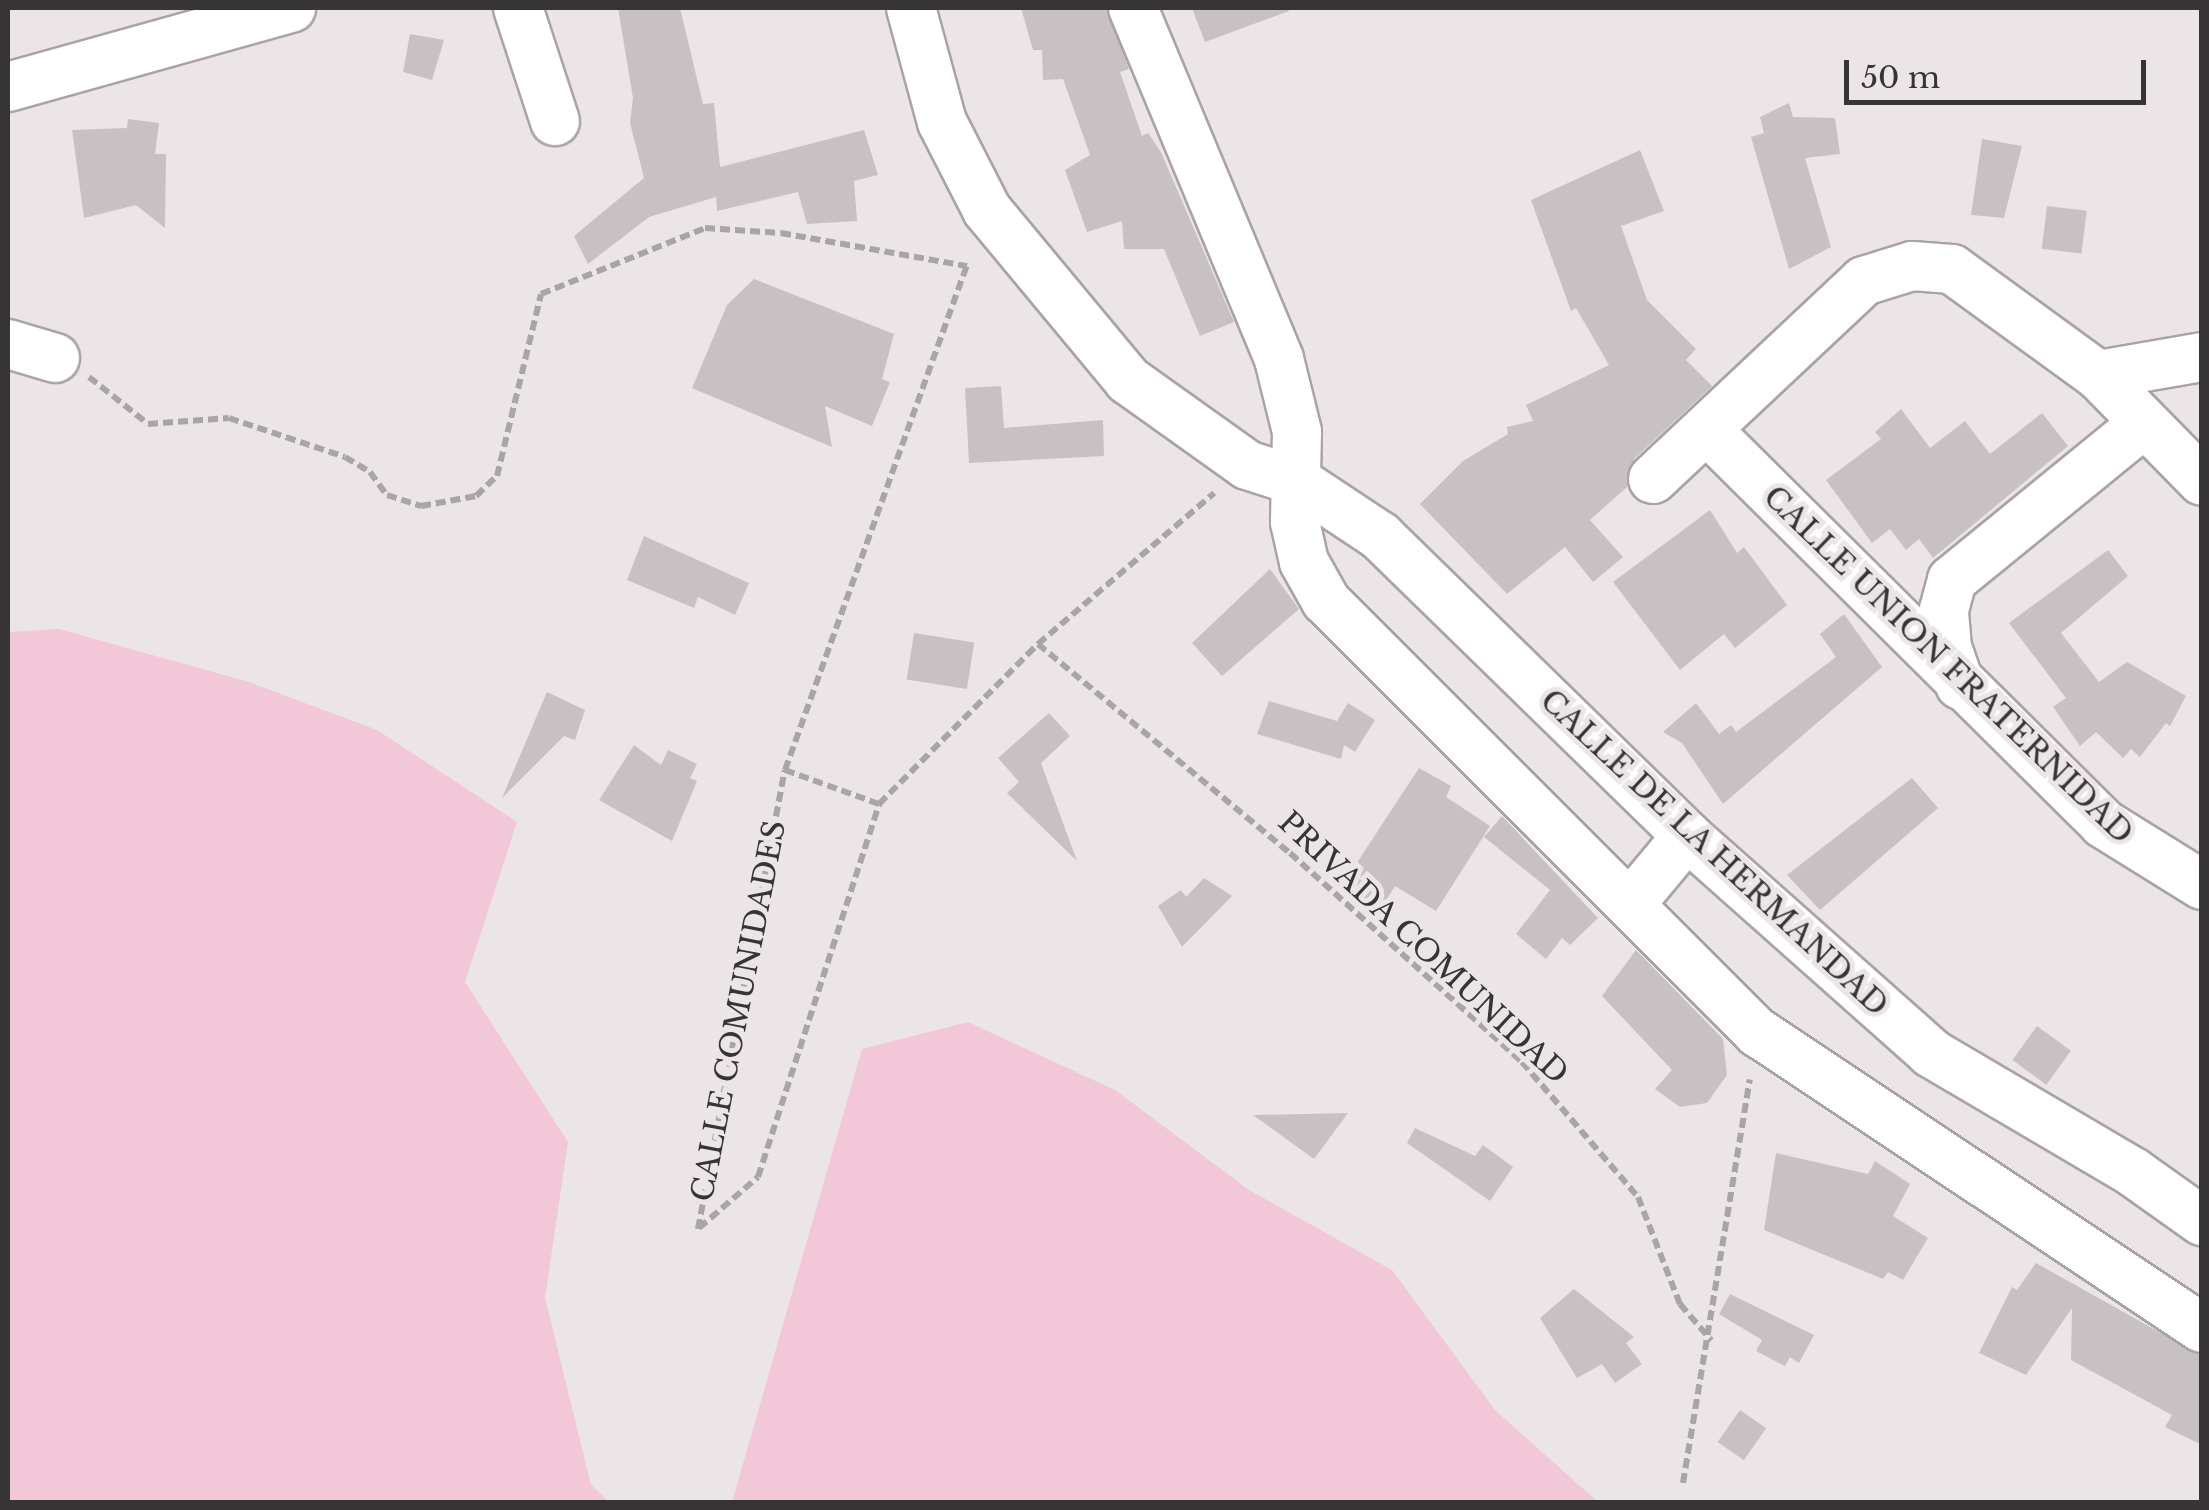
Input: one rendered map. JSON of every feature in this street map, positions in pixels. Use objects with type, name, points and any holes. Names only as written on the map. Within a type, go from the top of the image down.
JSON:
[{"type":"street","points":[[8,87],[291,8]]},
{"type":"street","points":[[518,8],[555,121]]},
{"type":"street","points":[[911,8],[942,122],[988,210],[1128,380],[1247,465]]},
{"type":"street","points":[[1133,8],[1279,360],[1297,432],[1295,522],[1304,562],[1326,602],[1632,902],[1758,1032],[2202,1328]]},
{"type":"street","points":[[1653,479],[1864,281],[1912,266],[1952,269],[2098,375],[2142,425],[2202,481]]},
{"type":"street","points":[[8,344],[55,358]]},
{"type":"street","points":[[2098,375],[2202,357]]},
{"type":"street","points":[[1960,685],[1947,647],[1944,610],[1952,580],[2142,425]]},
{"type":"street","name":"CALLE UNION FRATERNIDAD","points":[[1707,430],[2104,824],[2202,885]]},
{"type":"street","name":"CALLE DE LA HERMANDAD","points":[[1247,465],[1297,481],[1380,536],[1687,836],[1931,1052],[2202,1221]]},
{"type":"street","points":[[1632,902],[1687,836]]},
{"type":"path","name":"CALLE COMUNIDADES","points":[[988,210],[785,770],[698,1229],[758,1177],[879,804],[1038,644],[1247,465]]},
{"type":"path","points":[[55,358],[105,387],[148,424],[230,418],[346,457],[370,472],[387,495],[421,506],[476,496],[497,476],[540,294],[705,228],[782,233],[967,266]]},
{"type":"path","name":"PRIVADA COMUNIDAD","points":[[1038,644],[1290,853],[1522,1062],[1638,1197],[1680,1304],[1711,1340]]},
{"type":"path","points":[[785,770],[879,804]]},
{"type":"path","points":[[1683,1483],[1711,1340],[1758,1032]]},
{"type":"shaded area","points":[[59,629],[249,682],[377,730],[517,822],[465,982],[568,1142],[545,1298],[591,1485],[609,1502],[8,1502],[8,632]]},
{"type":"shaded area","points":[[968,1022],[1115,1090],[1249,1190],[1392,1270],[1495,1410],[1598,1502],[732,1502],[862,1049]]},
{"type":"building","points":[[618,8],[680,8],[703,104],[714,103],[720,167],[864,130],[878,175],[854,181],[857,221],[807,224],[798,192],[717,211],[716,197],[649,217],[588,264],[574,236],[644,178],[630,123],[633,98]]},
{"type":"building","points":[[1021,8],[1106,8],[1129,69],[1120,72],[1142,136],[1148,133],[1161,152],[1234,322],[1200,336],[1164,249],[1124,249],[1122,221],[1087,232],[1065,170],[1090,155],[1063,79],[1043,80],[1042,50],[1033,50]]},
{"type":"building","points":[[1192,8],[1288,8],[1289,11],[1205,42]]},
{"type":"building","points":[[410,34],[444,40],[432,80],[403,72]]},
{"type":"building","points":[[1789,103],[1793,117],[1835,118],[1840,154],[1805,158],[1831,247],[1789,269],[1751,137],[1764,133],[1760,117]]},
{"type":"building","points":[[128,119],[159,123],[155,154],[166,154],[165,228],[136,205],[84,218],[72,130],[127,128]]},
{"type":"building","points":[[1982,139],[2022,146],[2004,218],[1971,215]]},
{"type":"building","points":[[1640,150],[1664,211],[1621,226],[1647,300],[1696,349],[1686,360],[1712,386],[1634,459],[1627,487],[1590,520],[1623,557],[1593,582],[1565,547],[1507,594],[1420,504],[1463,461],[1508,434],[1507,427],[1533,421],[1526,405],[1609,365],[1576,308],[1571,311],[1531,200]]},
{"type":"building","points":[[2047,206],[2087,211],[2081,254],[2042,249]]},
{"type":"building","points":[[754,279],[894,334],[882,379],[890,382],[872,426],[825,406],[832,447],[692,388],[727,305]]},
{"type":"building","points":[[1001,386],[1004,428],[1103,420],[1104,456],[969,463],[965,388]]},
{"type":"building","points":[[1901,409],[1930,448],[1965,421],[1990,454],[2042,413],[2068,446],[1933,558],[1919,539],[1906,550],[1890,529],[1872,543],[1826,480],[1881,439],[1875,432]]},
{"type":"building","points":[[1710,510],[1737,553],[1744,547],[1787,605],[1735,648],[1724,634],[1680,670],[1613,582]]},
{"type":"building","points":[[644,536],[749,583],[735,615],[698,597],[694,608],[627,580]]},
{"type":"building","points":[[2108,550],[2128,576],[2061,633],[2099,682],[2127,662],[2186,696],[2170,726],[2166,723],[2140,757],[2131,749],[2123,758],[2096,732],[2080,746],[2053,707],[2066,698],[2009,623]]},
{"type":"building","points":[[1270,569],[1299,609],[1222,676],[1192,643]]},
{"type":"building","points":[[1844,614],[1882,667],[1723,804],[1682,743],[1663,732],[1696,703],[1719,734],[1731,725],[1736,732],[1836,657],[1820,634]]},
{"type":"building","points":[[914,633],[974,643],[967,689],[907,679]]},
{"type":"building","points":[[547,692],[585,710],[575,740],[564,736],[502,798]]},
{"type":"building","points":[[1269,701],[1337,721],[1348,703],[1375,720],[1355,752],[1344,745],[1341,759],[1257,734]]},
{"type":"building","points":[[1049,713],[1070,736],[1041,763],[1077,861],[1007,793],[1019,782],[998,758]]},
{"type":"building","points":[[634,745],[661,765],[668,750],[697,764],[690,778],[697,781],[672,841],[599,800]]},
{"type":"building","points":[[1419,768],[1451,786],[1446,797],[1490,826],[1436,911],[1395,886],[1380,910],[1341,887]]},
{"type":"building","points":[[1912,778],[1938,808],[1820,910],[1787,875]]},
{"type":"building","points":[[1502,816],[1598,918],[1570,945],[1562,938],[1546,959],[1516,934],[1550,890],[1484,837]]},
{"type":"building","points":[[1204,878],[1232,896],[1182,947],[1158,906],[1181,890],[1186,897]]},
{"type":"building","points":[[1636,950],[1723,1039],[1727,1075],[1707,1103],[1680,1107],[1655,1089],[1672,1070],[1602,996]]},
{"type":"building","points":[[2037,1026],[2071,1051],[2046,1085],[2012,1060]]},
{"type":"building","points":[[1348,1113],[1314,1159],[1253,1115]]},
{"type":"building","points":[[1415,1128],[1475,1156],[1483,1145],[1513,1167],[1490,1201],[1407,1143]]},
{"type":"building","points":[[1776,1153],[1868,1174],[1875,1161],[1910,1184],[1893,1216],[1928,1238],[1903,1280],[1888,1272],[1883,1279],[1764,1230]]},
{"type":"building","points":[[2036,1263],[2202,1356],[2202,1445],[2165,1427],[2172,1415],[2071,1360],[2072,1308],[2026,1375],[1979,1353],[2012,1287],[2017,1290]]},
{"type":"building","points":[[1574,1289],[1634,1337],[1626,1343],[1642,1364],[1615,1383],[1602,1364],[1577,1378],[1540,1318]]},
{"type":"building","points":[[1730,1294],[1814,1335],[1799,1363],[1790,1357],[1785,1366],[1756,1351],[1762,1340],[1719,1314]]},
{"type":"building","points":[[1740,1410],[1766,1428],[1744,1460],[1718,1442]]}]
